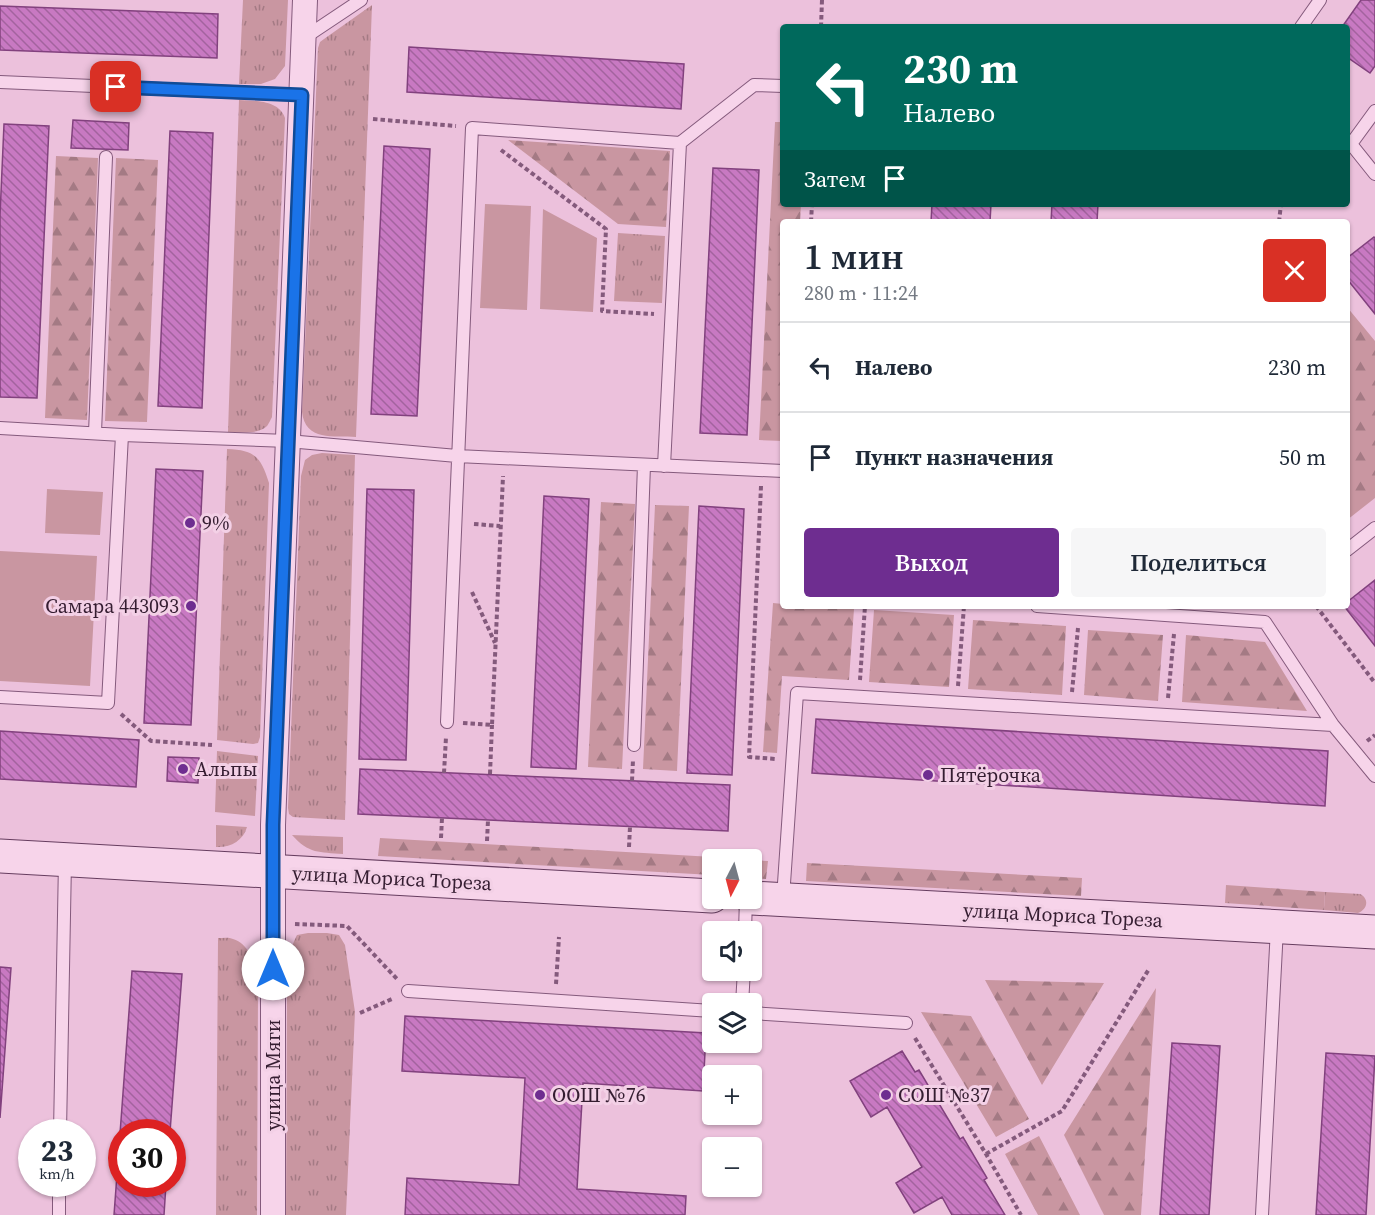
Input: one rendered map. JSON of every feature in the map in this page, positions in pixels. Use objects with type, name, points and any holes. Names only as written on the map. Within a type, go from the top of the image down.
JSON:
[{"type":"main road","name":"улица Мориса Тореза","points":[[0,856],[702,895]]},
{"type":"main road","name":"улица Мориса Тореза","points":[[767,899],[1375,932]]},
{"type":"street","name":"улица Мяги","points":[[273,1215],[273,825],[305,0]]},
{"type":"lane","points":[[304,38],[361,0]]},
{"type":"lane","points":[[1302,24],[1320,0]]},
{"type":"lane","points":[[0,82],[302,95]]},
{"type":"lane","points":[[447,722],[472,128],[680,143],[754,85],[780,86]]},
{"type":"lane","points":[[1375,111],[1351,144],[1375,174]]},
{"type":"lane","points":[[664,466],[680,143]]},
{"type":"lane","points":[[95,433],[106,157]]},
{"type":"lane","points":[[0,428],[288,441],[457,456],[780,471]]},
{"type":"lane","points":[[0,697],[108,703],[122,435]]},
{"type":"lane","points":[[634,745],[644,465]]},
{"type":"lane","points":[[1350,548],[1375,528]]},
{"type":"lane","points":[[1079,609],[1266,622],[1333,724],[1375,776]]},
{"type":"lane","points":[[767,899],[792,760],[797,693],[1333,724]]},
{"type":"lane","points":[[60,1119],[65,860]]},
{"type":"lane","points":[[1262,1215],[1278,927]]},
{"type":"lane","points":[[408,991],[702,1010]]},
{"type":"lane","points":[[762,1014],[906,1023]]},
{"type":"lane","points":[[59,1197],[59,1215]]},
{"type":"path","points":[[821,24],[822,0]]},
{"type":"path","points":[[373,119],[472,128],[606,229],[602,311],[672,315]]},
{"type":"path","points":[[490,774],[504,458]]},
{"type":"path","points":[[762,470],[748,757],[792,760]]},
{"type":"path","points":[[454,523],[500,526]]},
{"type":"path","points":[[453,585],[469,585],[495,643]]},
{"type":"path","points":[[858,696],[865,609]]},
{"type":"path","points":[[957,702],[964,609]]},
{"type":"path","points":[[1071,709],[1079,609]]},
{"type":"path","points":[[1318,609],[1375,683]]},
{"type":"path","points":[[1167,715],[1172,657]]},
{"type":"path","points":[[108,703],[151,741],[212,745]]},
{"type":"path","points":[[444,773],[447,722],[492,725]]},
{"type":"path","points":[[441,838],[442,818]]},
{"type":"path","points":[[487,841],[488,820]]},
{"type":"path","points":[[629,847],[630,827]]},
{"type":"path","points":[[274,924],[347,926],[408,991],[360,1013]]},
{"type":"path","points":[[555,1000],[558,937]]},
{"type":"path","points":[[986,1154],[1062,1111],[1149,969]]},
{"type":"path","points":[[906,1023],[1021,1215]]},
{"type":"green space","points":[[243,0],[288,0],[285,66],[275,79],[261,84],[239,84]]},
{"type":"green space","points":[[372,5],[356,437],[330,436],[322,435],[309,428],[302,412],[318,48],[320,42]]},
{"type":"green space","points":[[239,100],[259,101],[272,105],[282,112],[285,118],[272,417],[259,431],[228,432]]},
{"type":"green space","points":[[775,122],[780,122],[780,207],[801,207],[800,219],[780,219],[780,441],[759,440]]},
{"type":"green space","points":[[508,140],[670,151],[666,227],[618,224]]},
{"type":"green space","points":[[56,156],[98,158],[87,420],[45,418]]},
{"type":"green space","points":[[116,158],[158,160],[147,422],[105,421]]},
{"type":"green space","points":[[485,204],[531,206],[527,310],[480,308]]},
{"type":"green space","points":[[543,209],[597,238],[593,312],[540,309]]},
{"type":"green space","points":[[618,233],[665,236],[662,303],[614,301]]},
{"type":"green space","points":[[1350,311],[1375,341],[1375,498],[1350,518]]},
{"type":"green space","points":[[227,449],[244,451],[256,457],[269,483],[260,737],[258,743],[253,744],[217,740]]},
{"type":"green space","points":[[322,453],[355,455],[345,820],[293,817],[289,814],[288,808],[301,476],[305,460],[312,455]]},
{"type":"green space","points":[[47,489],[103,492],[100,535],[45,533]]},
{"type":"green space","points":[[601,502],[635,504],[622,769],[588,767]]},
{"type":"green space","points":[[655,505],[689,506],[677,771],[643,769]]},
{"type":"green space","points":[[0,551],[97,556],[90,686],[0,681]]},
{"type":"green space","points":[[773,603],[780,604],[780,609],[854,609],[849,680],[782,676],[777,753],[763,752]]},
{"type":"green space","points":[[874,610],[954,615],[949,687],[869,682]]},
{"type":"green space","points":[[973,620],[1066,626],[1062,695],[968,689]]},
{"type":"green space","points":[[1088,630],[1163,635],[1158,701],[1084,695]]},
{"type":"green space","points":[[1186,635],[1265,642],[1307,711],[1182,702]]},
{"type":"green space","points":[[217,751],[258,756],[255,816],[215,812]]},
{"type":"green space","points":[[216,825],[247,827],[235,843],[216,847]]},
{"type":"green space","points":[[292,835],[343,837],[343,854],[309,849]]},
{"type":"green space","points":[[380,838],[702,856],[702,874],[378,856]]},
{"type":"green space","points":[[762,861],[768,861],[766,879],[762,879]]},
{"type":"green space","points":[[807,863],[1082,878],[1081,896],[806,881]]},
{"type":"green space","points":[[1226,885],[1325,892],[1324,910],[1225,903]]},
{"type":"green space","points":[[1325,892],[1360,894],[1366,901],[1365,907],[1358,913],[1324,910]]},
{"type":"green space","points":[[308,933],[339,935],[345,945],[355,1012],[346,1215],[286,1215],[288,968],[297,935]]},
{"type":"green space","points":[[218,938],[231,938],[240,942],[250,953],[256,975],[258,990],[257,1215],[216,1215]]},
{"type":"green space","points":[[985,980],[1104,983],[1042,1085]]},
{"type":"green space","points":[[1156,988],[1141,1215],[1104,1215],[1064,1135]]},
{"type":"green space","points":[[921,1012],[971,1016],[1029,1119],[996,1137]]},
{"type":"green space","points":[[1039,1136],[1080,1215],[1038,1215],[1005,1154]]},
{"type":"building","points":[[1361,0],[1375,0],[1375,66],[1370,73],[1350,59],[1350,24],[1344,24]]},
{"type":"building","points":[[0,6],[218,14],[217,58],[0,50]]},
{"type":"building","points":[[409,47],[684,64],[681,109],[407,92]]},
{"type":"building","points":[[73,120],[129,123],[128,150],[71,148]]},
{"type":"building","points":[[4,124],[49,126],[37,398],[0,397],[0,215]]},
{"type":"building","points":[[170,131],[213,133],[202,408],[158,406]]},
{"type":"building","points":[[384,146],[430,149],[417,416],[371,414]]},
{"type":"building","points":[[713,168],[759,170],[747,435],[700,433]]},
{"type":"building","points":[[932,207],[991,207],[990,219],[931,219]]},
{"type":"building","points":[[1052,207],[1098,207],[1097,219],[1051,219]]},
{"type":"building","points":[[1375,238],[1375,314],[1350,283],[1350,256]]},
{"type":"building","points":[[156,469],[203,471],[191,725],[144,723]]},
{"type":"building","points":[[367,489],[414,490],[406,760],[359,759]]},
{"type":"building","points":[[544,496],[589,499],[576,769],[531,767]]},
{"type":"building","points":[[699,506],[744,509],[732,775],[687,773]]},
{"type":"building","points":[[1375,580],[1375,646],[1346,609],[1350,609],[1350,600]]},
{"type":"building","points":[[816,719],[1328,751],[1325,806],[812,773]]},
{"type":"building","points":[[0,731],[139,740],[136,787],[0,779]]},
{"type":"building","name":"Альпы","points":[[168,757],[199,758],[198,783],[167,781]]},
{"type":"building","points":[[360,769],[730,785],[728,831],[358,814]]},
{"type":"building","points":[[0,967],[11,968],[0,1118]]},
{"type":"building","points":[[132,971],[182,974],[171,1119],[121,1119]]},
{"type":"building","points":[[405,1016],[702,1033],[702,1053],[705,1053],[704,1065],[702,1065],[702,1091],[583,1083],[577,1189],[686,1196],[685,1215],[405,1215],[407,1178],[519,1185],[525,1078],[402,1071]]},
{"type":"building","points":[[1172,1043],[1220,1046],[1209,1215],[1160,1215]]},
{"type":"building","points":[[902,1051],[915,1072],[919,1070],[960,1139],[963,1137],[987,1178],[984,1180],[1005,1215],[952,1215],[942,1197],[914,1213],[896,1183],[922,1167],[887,1107],[871,1117],[850,1081]]},
{"type":"building","points":[[1326,1053],[1375,1056],[1366,1215],[1316,1215]]},
{"type":"building","points":[[115,1197],[165,1197],[164,1215],[114,1215]]},
{"type":"place","name":"9%","points":[[190,523]]},
{"type":"place","name":"Самара 443093","points":[[191,606]]},
{"type":"place","name":"Альпы","points":[[183,769]]},
{"type":"place","name":"Пятёрочка","points":[[928,775]]},
{"type":"place","name":"ООШ №76","points":[[540,1095]]},
{"type":"place","name":"СОШ №37","points":[[886,1095]]},
{"type":"route","points":[[116,87],[302,95],[273,825],[273,969]]}]
